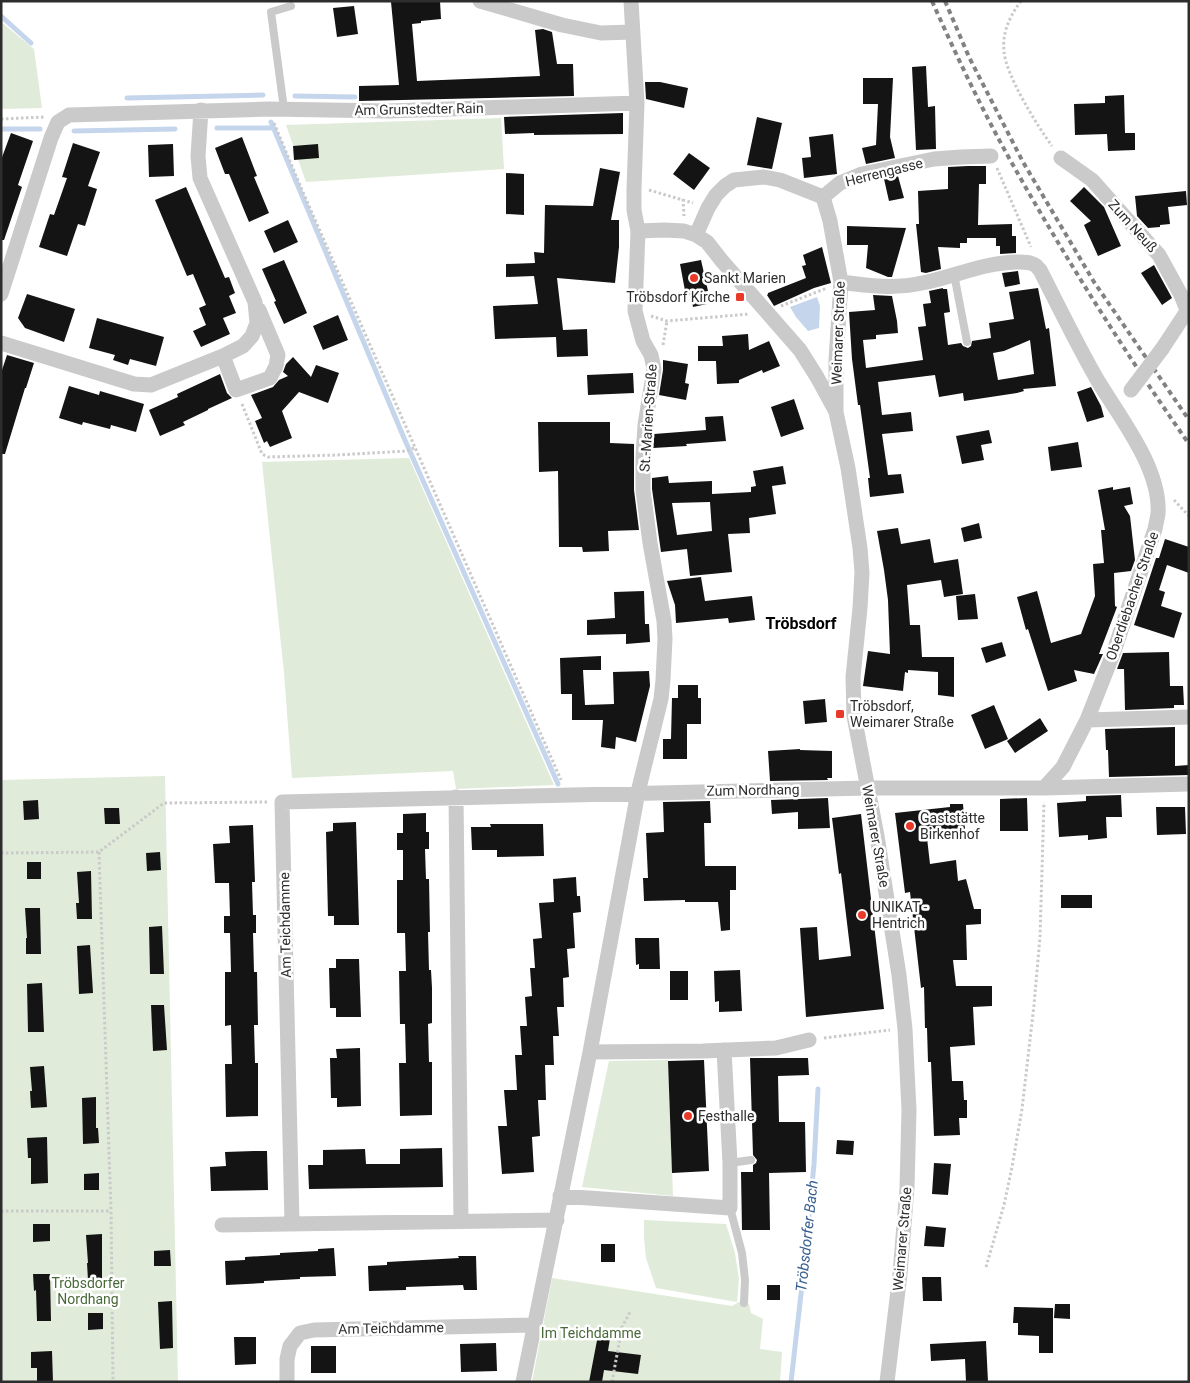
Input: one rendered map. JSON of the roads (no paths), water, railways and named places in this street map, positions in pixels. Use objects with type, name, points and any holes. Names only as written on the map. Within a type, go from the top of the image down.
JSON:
[{"type":"street","points":[[480,1],[572,27],[601,33],[633,32]]},
{"type":"street","name":"St.-Marien-Straße","points":[[631,1],[637,103],[634,210],[638,231],[635,311],[643,341],[652,354],[654,369],[645,425],[643,457],[644,490],[650,543],[664,621],[665,639],[664,680],[661,699],[638,792]]},
{"type":"street","name":"Am Grunstedter Rain","points":[[8,248],[58,122],[69,115],[276,109],[388,111],[637,103]]},
{"type":"street","points":[[201,110],[198,156],[200,178],[278,354],[276,366],[270,378],[236,390],[223,356]]},
{"type":"street","name":"Herrengasse","points":[[823,197],[840,183],[862,174],[934,159],[961,156],[991,156]]},
{"type":"street","name":"Zum Neuß","points":[[1061,158],[1092,180],[1159,255],[1188,311],[1131,390],[1115,406]]},
{"type":"street","points":[[638,231],[684,231],[696,235],[716,195],[734,180],[764,176],[780,180],[823,197]]},
{"type":"street","name":"Weimarer Straße","points":[[823,197],[830,221],[841,282],[836,360],[836,412],[848,468],[862,573],[853,677],[854,716],[877,836],[899,975],[905,1029],[910,1110],[907,1188],[900,1274],[887,1382]]},
{"type":"street","name":"Weimarer Straße","points":[[696,235],[707,242],[800,350],[818,377],[836,412]]},
{"type":"street","points":[[1,294],[8,248]]},
{"type":"street","name":"Oberdiebacher Straße","points":[[954,274],[978,267],[1003,263],[1025,262],[1034,264],[1040,270],[1098,381],[1115,406],[1148,465],[1157,498],[1158,514],[1155,529],[1116,645],[1087,720],[1063,766],[1044,788]]},
{"type":"street","points":[[841,282],[869,286],[899,286],[922,283],[954,274]]},
{"type":"street","points":[[1,344],[134,384],[151,385],[243,346],[252,336],[257,322],[255,302]]},
{"type":"street","points":[[1087,720],[1189,717]]},
{"type":"street","points":[[868,788],[1044,788],[1189,784]]},
{"type":"street","name":"Zum Nordhang","points":[[638,792],[868,788]]},
{"type":"street","points":[[461,1221],[456,798],[638,792],[590,1052],[523,1382]]},
{"type":"street","name":"Am Teichdamme","points":[[292,1223],[282,802],[456,798]]},
{"type":"street","points":[[590,1052],[776,1048],[809,1040]]},
{"type":"street","points":[[560,1196],[730,1208],[730,1163],[724,1050]]},
{"type":"street","points":[[222,1225],[557,1220]]},
{"type":"street","name":"Am Teichdamme","points":[[287,1382],[287,1359],[290,1346],[300,1333],[314,1330],[534,1325]]},
{"type":"lane","points":[[276,109],[282,89],[271,12],[291,6]]},
{"type":"lane","points":[[954,274],[966,342]]},
{"type":"lane","points":[[730,1163],[750,1160]]},
{"type":"lane","points":[[730,1208],[742,1253],[745,1280],[744,1303]]},
{"type":"water","points":[[817,297],[820,306],[819,328],[808,331],[790,307]]},
{"type":"waterway","points":[[1,16],[31,43]]},
{"type":"waterway","points":[[127,98],[263,95]]},
{"type":"waterway","points":[[295,96],[355,97]]},
{"type":"waterway","points":[[271,122],[404,438],[558,784]]},
{"type":"waterway","points":[[217,128],[272,128]]},
{"type":"waterway","points":[[1,129],[40,129]]},
{"type":"waterway","points":[[74,131],[175,129]]},
{"type":"waterway","name":"Tröbsdorfer Bach","points":[[791,1382],[814,1164],[818,1089]]},
{"type":"railway","points":[[932,1],[981,105],[1033,201],[1098,307],[1189,444]]},
{"type":"railway","points":[[945,1],[969,57],[1023,162],[1094,282],[1189,420]]},
{"type":"place","name":"Sankt Marien","points":[[694,278]]},
{"type":"place","name":"Tröbsdorf Kirche","points":[[740,297]]},
{"type":"place","name":"Tröbsdorf, Weimarer Straße","points":[[840,714]]},
{"type":"place","name":"Gaststätte Birkenhof","points":[[910,826]]},
{"type":"place","name":"UNIKAT - Hentrich","points":[[862,915]]},
{"type":"place","name":"Festhalle","points":[[688,1116]]},
{"type":"district","name":"Tröbsdorf","points":[[801,623]]},
{"type":"park label","name":"Tröbsdorfer Nordhang","points":[[88,1292]]},
{"type":"park label","name":"Im Teichdamme","points":[[591,1333]]}]
